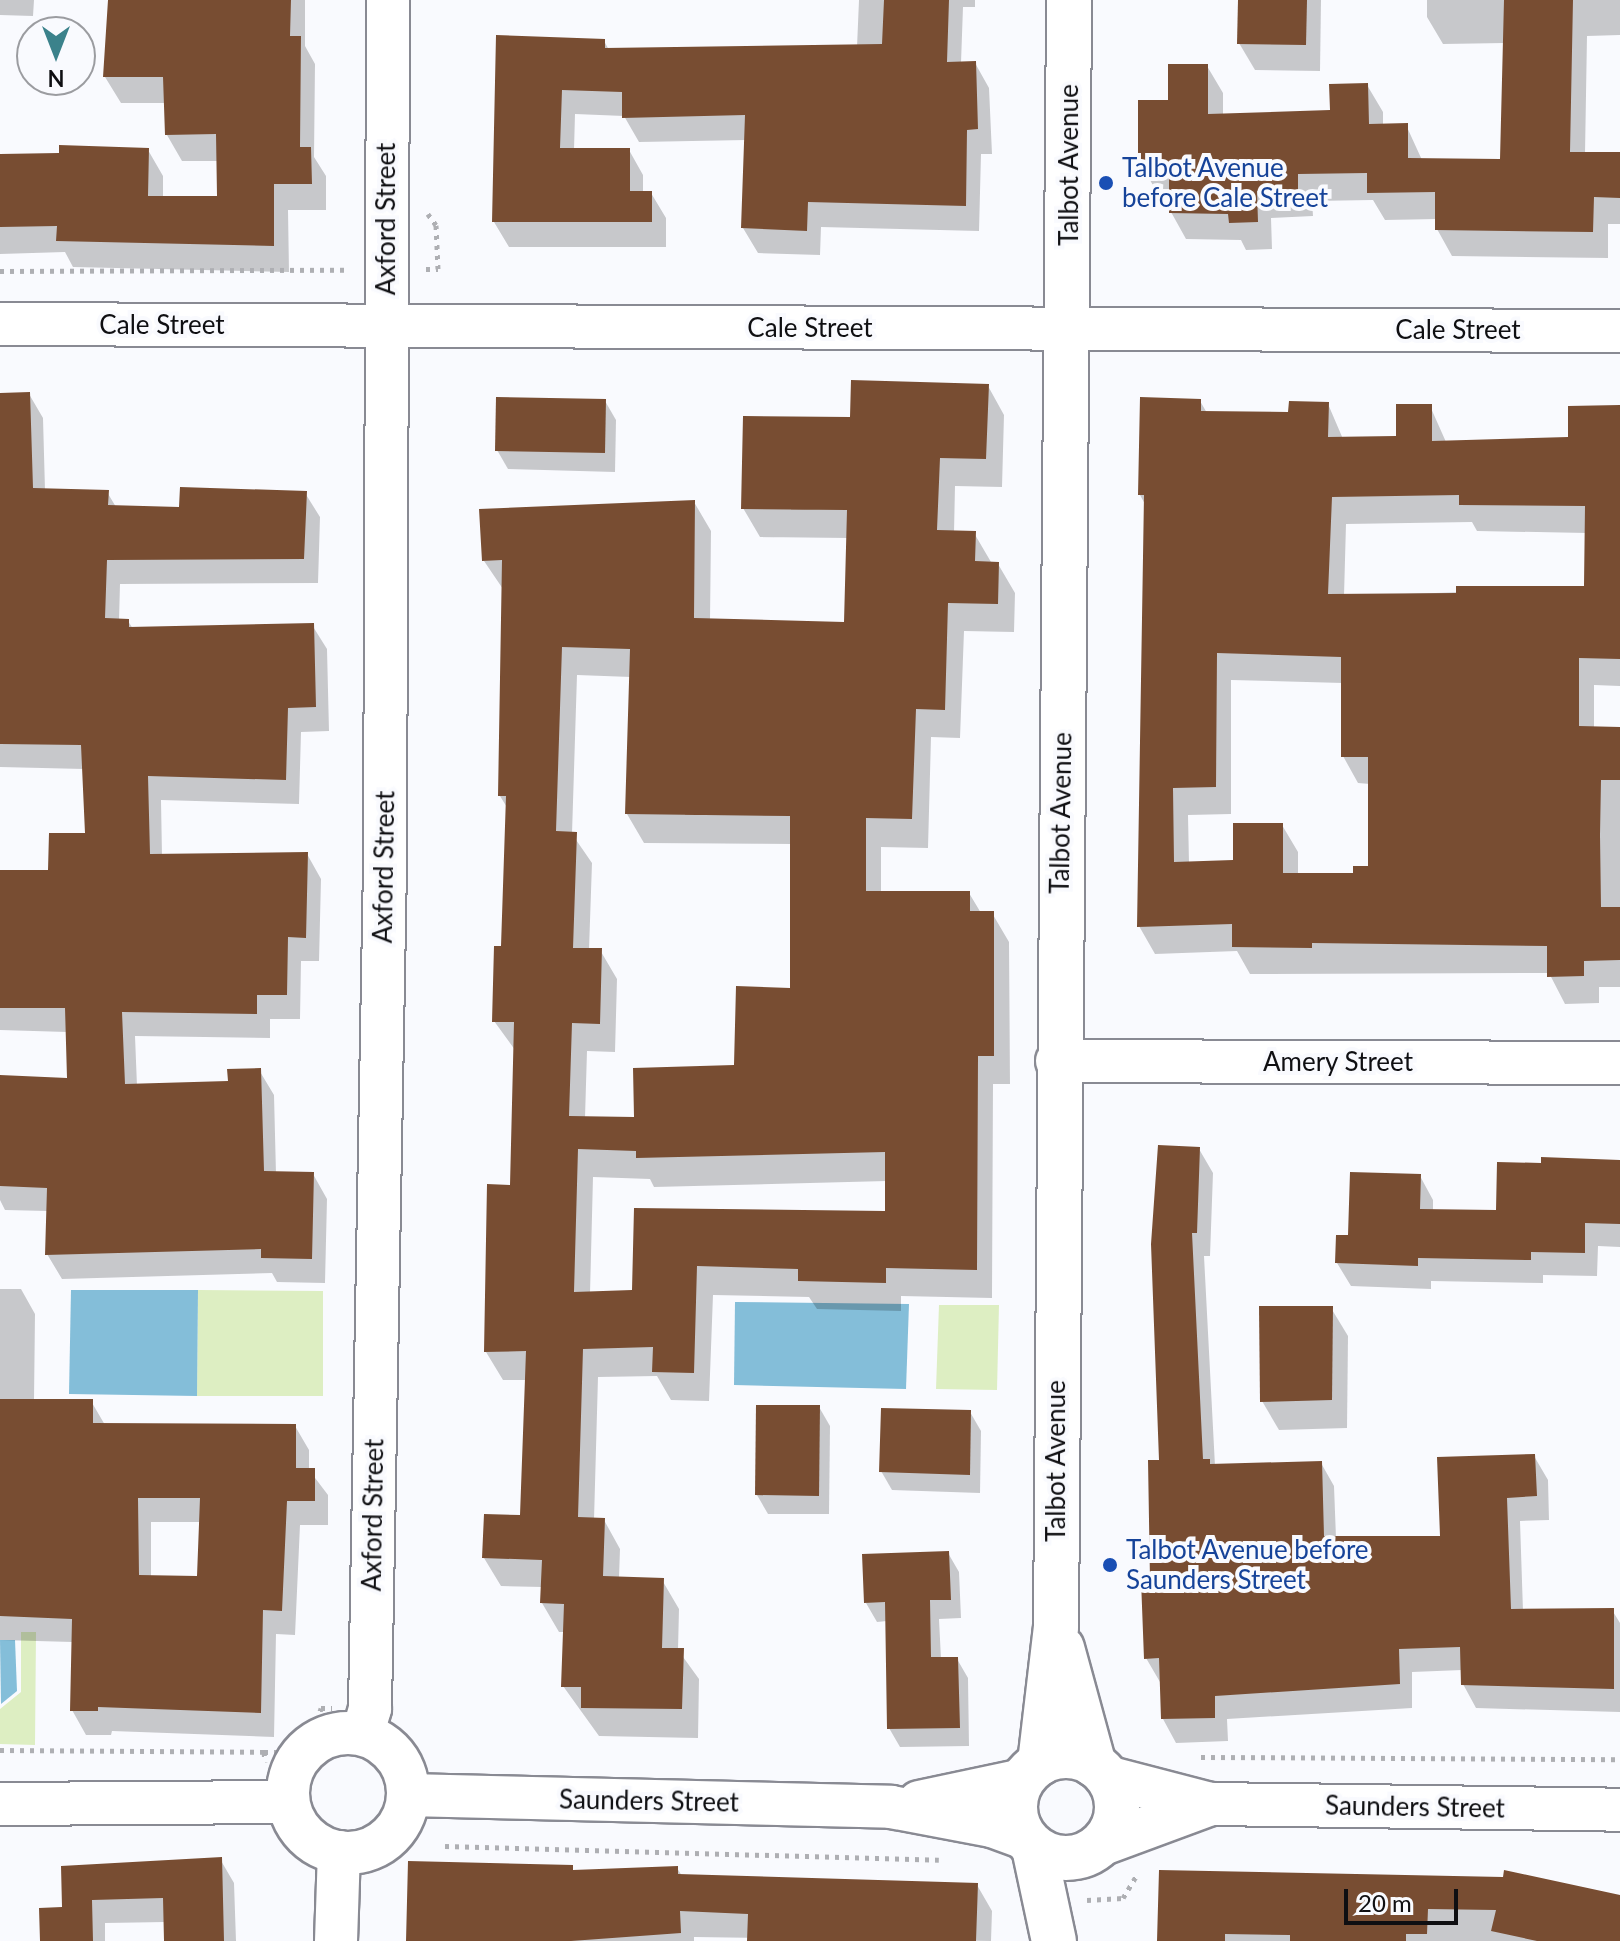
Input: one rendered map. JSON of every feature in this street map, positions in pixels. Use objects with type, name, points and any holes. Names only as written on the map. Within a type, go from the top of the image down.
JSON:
[{"type":"street","name":"Axford Street","points":[[363,1733],[370,1708],[385,862],[388,0]]},
{"type":"street","name":"Talbot Avenue","points":[[1031,1772],[1056,1627],[1057,1061],[1069,328],[1069,0]]},
{"type":"street","name":"Cale Street","points":[[0,324],[1620,331]]},
{"type":"street","name":"Amery Street","points":[[1057,1061],[1620,1063]]},
{"type":"street","name":"Talbot Avenue","points":[[1056,1627],[1101,1771]]},
{"type":"street","points":[[363,1733],[388,1747],[401,1763],[408,1795],[391,1836],[373,1848],[339,1852],[312,1842],[278,1802],[303,1750],[321,1738],[363,1733]]},
{"type":"street","points":[[1054,1941],[1030,1843],[1015,1803],[1031,1772],[1064,1757],[1101,1771],[1114,1790],[1116,1820],[1093,1850],[1070,1941]]},
{"type":"street","name":"Saunders Street","points":[[1101,1771],[1211,1804],[1620,1810]]},
{"type":"street","name":"Saunders Street","points":[[891,1807],[1031,1772]]},
{"type":"street","name":"Saunders Street","points":[[408,1795],[891,1807],[992,1826],[1030,1843]]},
{"type":"street","points":[[0,1804],[278,1802]]},
{"type":"street","name":"Saunders Street","points":[[1093,1850],[1211,1804]]},
{"type":"street","points":[[1030,1843],[1059,1858],[1093,1850]]},
{"type":"street","points":[[336,1941],[339,1852]]},
{"type":"path","points":[[0,271],[438,269],[436,225],[426,212]]},
{"type":"path","points":[[0,1750],[264,1752],[278,1802]]},
{"type":"path","points":[[1186,1757],[1620,1759]]},
{"type":"path","points":[[445,1846],[943,1861]]},
{"type":"green space","points":[[198,1290],[323,1291],[323,1396],[197,1396]]},
{"type":"green space","points":[[939,1305],[999,1305],[997,1390],[936,1389]]},
{"type":"green space","points":[[21,1632],[36,1632],[35,1745],[0,1744],[0,1709],[21,1692]]},
{"type":"water","points":[[71,1290],[198,1290],[197,1396],[69,1394]]},
{"type":"water","points":[[735,1302],[909,1304],[906,1389],[734,1385]]},
{"type":"water","points":[[0,1640],[15,1640],[17,1691],[1,1704]]},
{"type":"building","points":[[108,0],[291,0],[290,36],[301,36],[300,147],[311,147],[312,184],[274,184],[274,246],[56,241],[57,226],[0,227],[0,154],[59,153],[59,145],[149,148],[148,196],[217,196],[216,134],[165,135],[163,77],[103,77]]},
{"type":"building","points":[[884,0],[949,0],[947,62],[976,61],[978,129],[967,130],[966,206],[808,202],[807,231],[741,228],[745,115],[622,118],[622,92],[562,90],[560,148],[630,148],[630,191],[652,191],[652,222],[492,222],[496,35],[605,39],[605,48],[882,44]]},
{"type":"building","points":[[1238,0],[1307,0],[1306,45],[1237,44]]},
{"type":"building","points":[[1504,0],[1573,0],[1570,152],[1620,152],[1620,198],[1594,197],[1593,232],[1435,230],[1435,192],[1367,193],[1367,173],[1298,174],[1298,190],[1257,191],[1258,222],[1229,223],[1228,214],[1169,213],[1169,163],[1138,162],[1138,100],[1168,100],[1168,64],[1208,64],[1208,114],[1330,110],[1329,84],[1368,83],[1369,124],[1408,123],[1408,158],[1500,159]]},
{"type":"building","points":[[851,380],[989,384],[986,459],[940,458],[937,530],[976,531],[975,561],[999,562],[998,604],[948,603],[945,710],[916,709],[912,819],[866,818],[866,891],[970,891],[970,911],[994,911],[994,1056],[978,1056],[977,1270],[886,1268],[886,1283],[798,1281],[798,1269],[697,1266],[694,1373],[652,1372],[653,1347],[583,1349],[578,1517],[605,1518],[603,1576],[664,1578],[662,1648],[684,1648],[682,1709],[581,1708],[581,1687],[561,1687],[564,1604],[540,1603],[542,1560],[482,1558],[484,1514],[520,1515],[526,1351],[484,1352],[487,1184],[510,1185],[514,1022],[492,1022],[494,946],[501,946],[506,796],[498,796],[502,560],[482,561],[479,509],[695,500],[694,618],[844,622],[847,510],[741,509],[743,416],[850,417]],"holes":[[[562,647],[630,649],[625,814],[790,816],[790,988],[736,986],[734,1065],[633,1068],[634,1117],[569,1116],[572,1023],[600,1024],[602,948],[573,948],[577,832],[556,831]],[[578,1149],[636,1151],[636,1158],[885,1152],[885,1211],[634,1208],[632,1290],[574,1292]]]},
{"type":"building","points":[[30,392],[33,488],[109,490],[108,505],[179,507],[180,487],[307,491],[304,559],[107,560],[105,618],[129,619],[129,627],[314,623],[316,707],[288,708],[286,780],[148,776],[150,854],[308,852],[306,938],[288,937],[287,995],[257,995],[257,1014],[122,1012],[125,1084],[228,1081],[227,1069],[261,1068],[264,1171],[314,1172],[312,1259],[261,1258],[261,1249],[45,1255],[47,1188],[0,1186],[0,1075],[67,1078],[65,1008],[0,1008],[0,870],[48,870],[49,833],[85,833],[81,745],[0,744],[0,393]]},
{"type":"building","points":[[496,397],[606,399],[605,453],[495,451]]},
{"type":"building","points":[[1140,397],[1201,399],[1201,411],[1288,412],[1289,401],[1329,402],[1328,437],[1396,436],[1396,404],[1432,404],[1432,441],[1568,437],[1568,406],[1620,405],[1620,659],[1579,658],[1579,726],[1620,727],[1620,780],[1601,780],[1600,835],[1601,907],[1620,907],[1620,960],[1584,961],[1584,976],[1547,977],[1547,946],[1312,943],[1312,948],[1232,947],[1232,924],[1137,927],[1144,495],[1138,495]],"holes":[[[1459,495],[1459,505],[1585,506],[1584,586],[1456,586],[1456,593],[1328,594],[1332,497]],[[1217,653],[1341,657],[1341,757],[1368,757],[1368,866],[1353,866],[1353,873],[1283,873],[1283,823],[1233,823],[1233,860],[1174,862],[1173,788],[1216,787]]]},
{"type":"building","points":[[1158,1145],[1200,1147],[1197,1233],[1192,1233],[1203,1459],[1210,1459],[1210,1464],[1322,1461],[1324,1536],[1440,1536],[1437,1457],[1535,1454],[1537,1496],[1507,1498],[1511,1609],[1614,1608],[1614,1689],[1461,1685],[1460,1647],[1399,1649],[1400,1684],[1215,1696],[1215,1718],[1161,1719],[1159,1658],[1144,1659],[1141,1580],[1150,1580],[1148,1460],[1159,1460],[1151,1244]]},
{"type":"building","points":[[1541,1157],[1620,1160],[1620,1224],[1585,1223],[1585,1253],[1531,1252],[1531,1260],[1418,1258],[1418,1266],[1335,1263],[1336,1235],[1348,1235],[1350,1172],[1421,1174],[1420,1209],[1496,1210],[1497,1162],[1541,1163]]},
{"type":"building","points":[[1259,1306],[1333,1306],[1332,1400],[1260,1402]]},
{"type":"building","points":[[0,1399],[93,1399],[93,1423],[296,1424],[296,1468],[315,1468],[315,1501],[287,1501],[282,1611],[263,1610],[261,1713],[98,1707],[98,1711],[70,1711],[72,1619],[0,1616]],"holes":[[[138,1498],[200,1498],[197,1576],[139,1575]]]},
{"type":"building","points":[[756,1405],[820,1405],[819,1496],[755,1495]]},
{"type":"building","points":[[881,1408],[971,1410],[970,1475],[879,1472]]},
{"type":"building","points":[[949,1551],[951,1600],[930,1600],[931,1657],[958,1657],[960,1728],[887,1729],[885,1602],[864,1603],[862,1554]]},
{"type":"building","points":[[222,1857],[224,1941],[164,1941],[163,1898],[92,1900],[93,1941],[40,1941],[39,1908],[62,1907],[61,1866]]},
{"type":"building","points":[[408,1861],[573,1865],[573,1870],[678,1866],[678,1874],[978,1883],[976,1941],[747,1941],[748,1914],[680,1911],[681,1933],[571,1941],[406,1941]]},
{"type":"building","points":[[1159,1870],[1503,1877],[1504,1870],[1620,1895],[1620,1941],[1537,1941],[1491,1931],[1496,1910],[1428,1909],[1427,1934],[1406,1934],[1406,1941],[1290,1941],[1290,1935],[1225,1934],[1225,1941],[1157,1941]]},
{"type":"place","name":"Talbot Avenue before Cale Street","points":[[1106,183]]},
{"type":"place","name":"Talbot Avenue before Saunders Street","points":[[1110,1565]]}]
